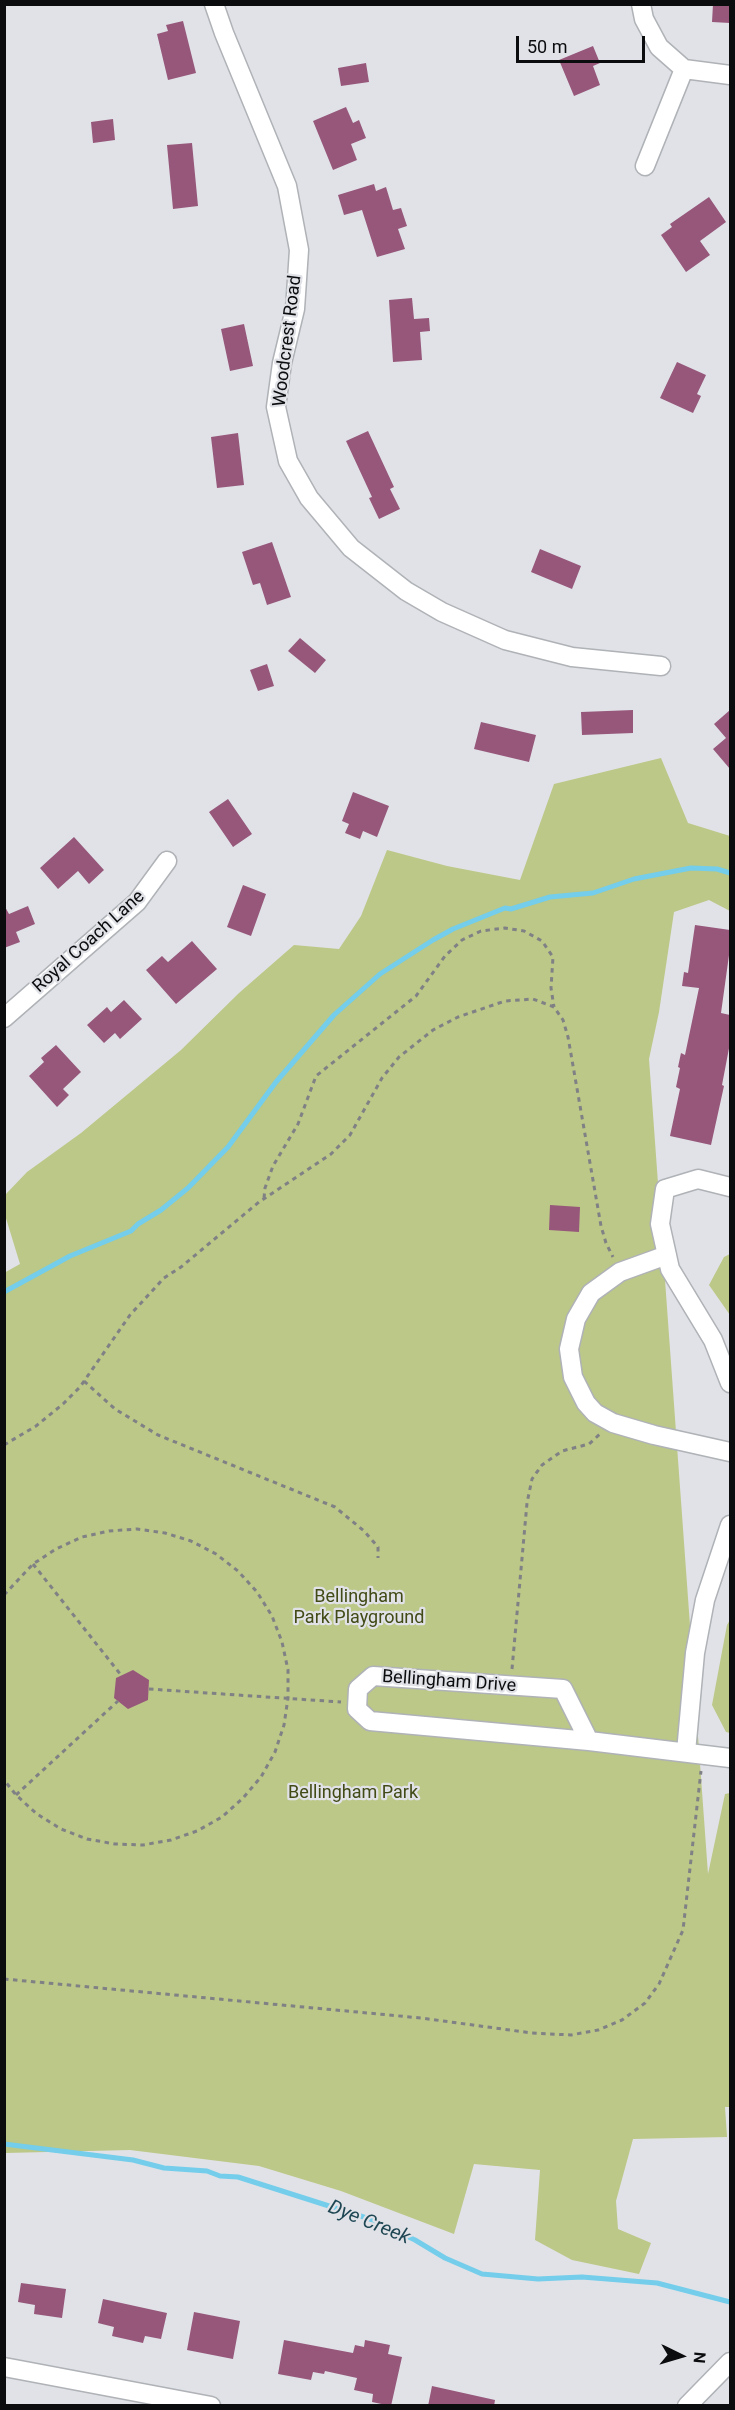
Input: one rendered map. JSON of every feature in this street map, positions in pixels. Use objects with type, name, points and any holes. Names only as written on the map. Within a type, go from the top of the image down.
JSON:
[{"type":"street","name":"Woodcrest Road","points":[[214,4],[287,186],[298,250],[295,309],[282,363],[276,407],[288,461],[309,498],[351,548],[406,591],[442,612],[505,640],[572,657],[661,666]]},
{"type":"street","points":[[641,4],[644,19],[659,47],[684,69],[730,75]]},
{"type":"street","points":[[645,166],[684,69]]},
{"type":"street","name":"Royal Coach Lane","points":[[4,1018],[138,902],[167,861]]},
{"type":"street","points":[[730,1187],[698,1179],[665,1189],[660,1224],[670,1269],[713,1340],[730,1383]]},
{"type":"street","points":[[667,1255],[620,1272],[591,1293],[576,1318],[569,1349],[573,1377],[586,1402],[595,1413],[613,1423],[730,1452]]},
{"type":"street","points":[[695,1753],[695,1653],[705,1600],[730,1525]]},
{"type":"street","name":"Bellingham Drive","points":[[357,1704],[358,1689],[373,1676],[563,1689],[589,1741]]},
{"type":"street","points":[[357,1704],[357,1709],[370,1721],[589,1741],[730,1758]]},
{"type":"street","points":[[687,2406],[730,2361]]},
{"type":"street","points":[[4,2367],[211,2406]]},
{"type":"path","points":[[264,1198],[273,1166],[298,1124],[316,1076],[416,996],[445,956],[462,940],[481,931],[505,928],[524,931],[542,941],[553,957],[551,988],[554,1007],[563,1020],[568,1036],[601,1226],[606,1243],[620,1272]]},
{"type":"path","points":[[4,1445],[36,1426],[63,1404],[84,1381],[130,1315],[164,1278],[182,1267],[264,1198],[331,1154],[350,1135],[382,1078],[399,1057],[433,1030],[458,1017],[505,1001],[533,999],[554,1007]]},
{"type":"path","points":[[84,1381],[115,1409],[158,1435],[335,1507],[364,1531],[378,1547],[378,1558]]},
{"type":"path","points":[[511,1686],[527,1503],[532,1479],[542,1465],[562,1451],[589,1444],[613,1423]]},
{"type":"path","points":[[4,1595],[33,1564],[56,1549],[82,1537],[109,1531],[137,1529],[165,1533],[200,1545],[238,1571],[257,1592],[272,1616],[286,1660],[288,1698],[284,1725],[275,1752],[261,1777],[222,1817],[197,1831],[171,1840],[143,1845],[115,1844],[87,1839],[61,1829],[37,1814],[16,1795],[4,1780]]},
{"type":"path","points":[[33,1564],[121,1676]]},
{"type":"path","points":[[149,1689],[357,1704]]},
{"type":"path","points":[[16,1795],[118,1701]]},
{"type":"path","points":[[4,1979],[421,2018],[532,2033],[571,2035],[598,2030],[622,2020],[645,2002],[659,1984],[683,1930],[695,1753]]},
{"type":"green space","name":"Bellingham Park","points":[[661,758],[688,823],[730,836],[730,911],[709,900],[674,912],[659,1012],[649,1059],[708,1874],[725,1794],[730,1793],[730,2107],[725,2107],[727,2137],[633,2139],[616,2201],[618,2229],[651,2243],[639,2274],[572,2260],[535,2240],[540,2170],[474,2164],[454,2234],[341,2191],[259,2166],[130,2150],[5,2153],[4,1273],[20,1264],[5,1215],[5,1195],[27,1172],[81,1133],[181,1050],[239,993],[294,945],[339,949],[361,916],[387,850],[447,866],[520,880],[554,784]]},
{"type":"green space","points":[[730,1254],[730,1315],[709,1285],[724,1257]]},
{"type":"green space","points":[[730,1620],[730,1733],[726,1732],[712,1705],[727,1625]]},
{"type":"building","points":[[713,4],[730,4],[730,23],[712,22]]},
{"type":"building","points":[[183,21],[196,73],[168,80],[157,34],[168,31],[166,25]]},
{"type":"building","points":[[593,46],[600,63],[593,66],[600,85],[574,96],[559,60]]},
{"type":"building","points":[[366,63],[369,82],[341,86],[338,68]]},
{"type":"building","points":[[346,107],[353,123],[359,120],[366,138],[351,144],[357,160],[333,170],[313,121]]},
{"type":"building","points":[[113,119],[115,140],[93,143],[91,122]]},
{"type":"building","points":[[192,143],[198,206],[173,209],[167,145]]},
{"type":"building","points":[[374,184],[376,191],[386,187],[393,210],[401,208],[407,226],[398,229],[405,249],[377,257],[362,210],[344,215],[338,195]]},
{"type":"building","points":[[709,197],[726,222],[700,241],[710,255],[686,272],[661,235],[672,227],[670,224]]},
{"type":"building","points":[[412,298],[414,319],[429,318],[430,331],[420,332],[422,360],[393,362],[389,300]]},
{"type":"building","points":[[244,324],[253,366],[230,371],[221,329]]},
{"type":"building","points":[[677,362],[706,375],[697,394],[701,396],[693,413],[660,398]]},
{"type":"building","points":[[368,431],[394,487],[390,489],[400,509],[379,519],[369,498],[372,497],[346,441]]},
{"type":"building","points":[[238,433],[244,485],[217,488],[211,437]]},
{"type":"building","points":[[272,542],[291,597],[267,605],[260,583],[253,585],[242,552]]},
{"type":"building","points":[[540,549],[581,566],[572,589],[531,572]]},
{"type":"building","points":[[300,638],[326,660],[315,673],[288,651]]},
{"type":"building","points":[[267,664],[274,686],[258,691],[250,670]]},
{"type":"building","points":[[633,710],[633,733],[582,735],[581,712]]},
{"type":"building","points":[[730,710],[730,769],[713,749],[726,738],[714,724]]},
{"type":"building","points":[[481,722],[536,735],[529,762],[474,749]]},
{"type":"building","points":[[353,792],[389,806],[377,837],[363,831],[360,839],[345,833],[349,824],[342,821]]},
{"type":"building","points":[[228,799],[252,834],[233,847],[209,812]]},
{"type":"building","points":[[74,837],[104,870],[89,884],[78,871],[58,889],[40,868]]},
{"type":"building","points":[[243,885],[266,894],[251,936],[227,927]]},
{"type":"building","points":[[4,905],[9,914],[28,906],[35,924],[16,932],[20,942],[4,948]]},
{"type":"building","points":[[695,925],[730,930],[730,948],[721,1013],[730,1015],[730,1043],[722,1085],[724,1086],[711,1145],[670,1136],[680,1089],[676,1087],[680,1068],[678,1067],[681,1053],[685,1055],[699,988],[682,986],[684,972],[688,973]]},
{"type":"building","points":[[192,941],[217,969],[176,1004],[146,970],[162,956],[168,962]]},
{"type":"building","points":[[124,1000],[142,1019],[120,1039],[115,1033],[104,1043],[87,1025],[107,1007],[111,1012]]},
{"type":"building","points":[[56,1045],[81,1072],[63,1089],[69,1095],[57,1107],[29,1076],[44,1062],[41,1058]]},
{"type":"building","points":[[550,1205],[580,1207],[579,1232],[549,1230]]},
{"type":"building","points":[[133,1670],[149,1680],[148,1700],[128,1709],[114,1698],[116,1678]]},
{"type":"building","points":[[21,2283],[66,2289],[62,2318],[34,2314],[35,2305],[18,2302]]},
{"type":"building","points":[[103,2299],[167,2313],[161,2339],[145,2336],[143,2343],[112,2336],[114,2327],[98,2323]]},
{"type":"building","points":[[194,2312],[240,2321],[233,2359],[187,2350]]},
{"type":"building","points":[[284,2340],[353,2353],[355,2345],[364,2347],[365,2340],[390,2345],[388,2354],[402,2357],[391,2406],[372,2402],[373,2394],[354,2390],[357,2378],[325,2371],[324,2374],[313,2372],[311,2380],[278,2374]]},
{"type":"building","points":[[432,2386],[495,2400],[494,2406],[428,2406]]},
{"type":"waterway","points":[[4,1292],[70,1256],[131,1231],[188,1188],[228,1147],[276,1082],[334,1015],[380,974],[433,940],[453,929],[505,908],[511,909],[550,897],[593,893],[634,879],[691,868],[717,869],[730,873]]},
{"type":"waterway","name":"Dye Creek","points":[[4,2144],[133,2160],[164,2168],[207,2171],[220,2176],[238,2177],[373,2220],[415,2240],[445,2258],[482,2274],[538,2279],[582,2277],[657,2283],[730,2302]]},
{"type":"park label","name":"Bellingham Park Playground","points":[[359,1607]]}]
